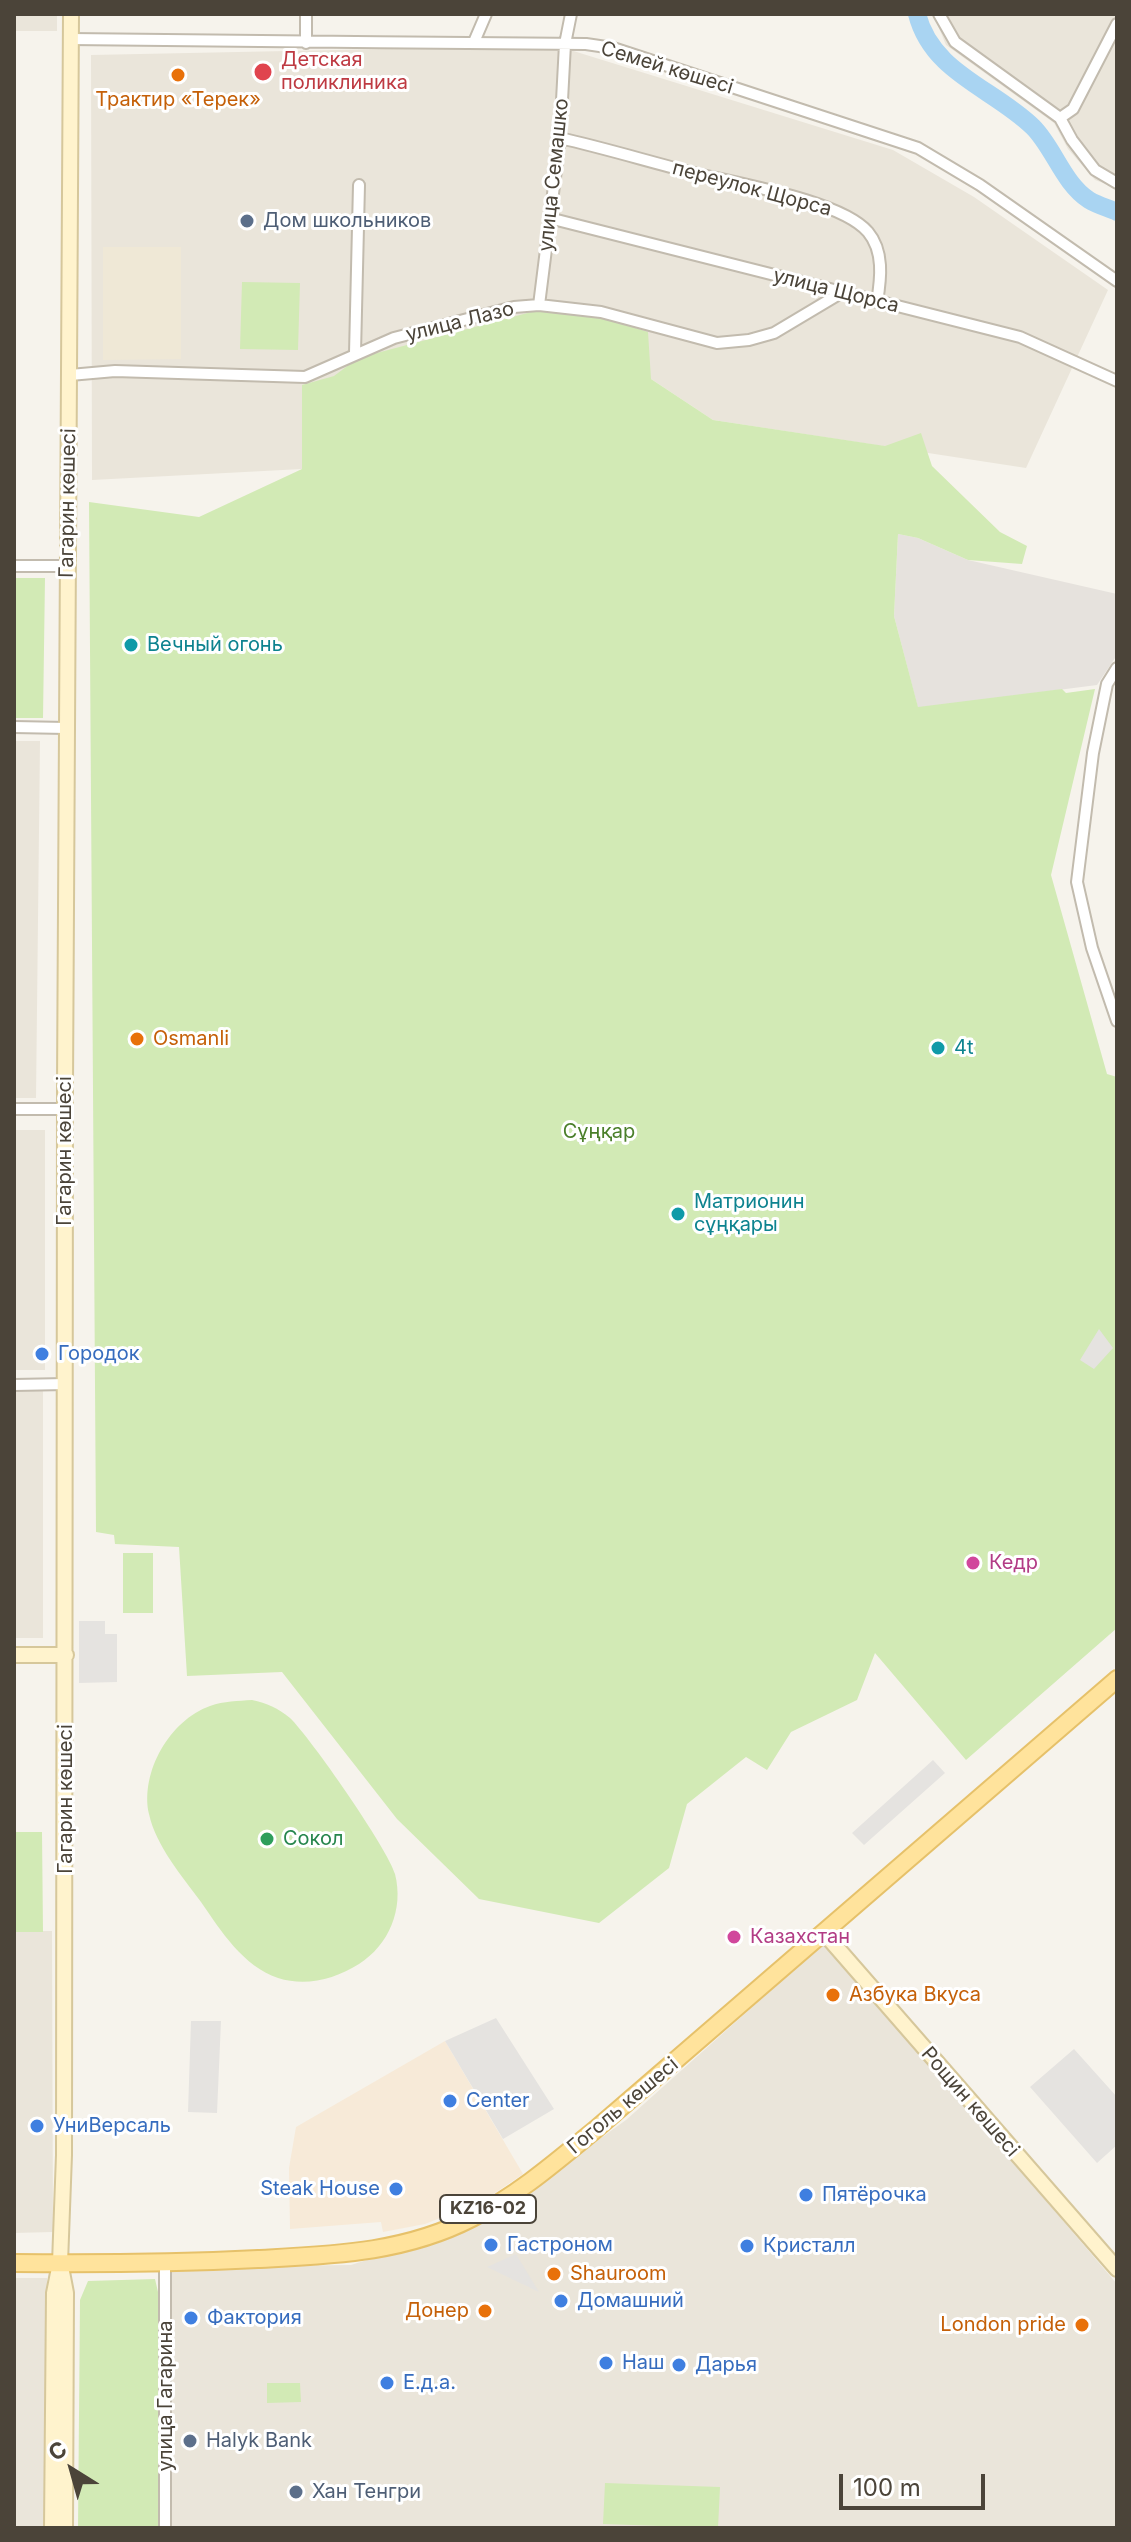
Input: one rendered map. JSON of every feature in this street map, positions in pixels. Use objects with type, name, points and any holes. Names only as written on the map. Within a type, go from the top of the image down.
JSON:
[{"type":"main road","name":"Гоголь көшесі","points":[[14,2263],[165,2263],[364,2253],[422,2238],[471,2219],[542,2173],[596,2129],[1117,1679]]},
{"type":"street","points":[[70,39],[71,14]]},
{"type":"street","points":[[306,14],[306,43]]},
{"type":"street","points":[[474,42],[486,14]]},
{"type":"street","name":"улица Семашко","points":[[539,305],[560,138],[565,44],[571,14]]},
{"type":"street","points":[[939,14],[955,42],[1060,118],[1095,170],[1117,183]]},
{"type":"street","points":[[1060,118],[1073,109],[1117,24]]},
{"type":"street","name":"Семей көшесі","points":[[70,39],[474,42],[613,48],[918,148],[980,185],[1117,281]]},
{"type":"street","name":"Гагарин көшесі","points":[[52,2528],[54,2293],[60,2263],[64,2155],[70,39]]},
{"type":"street","name":"переулок Щорса","points":[[560,138],[782,194],[851,217],[868,231],[878,249],[881,279],[877,302]]},
{"type":"street","points":[[355,353],[359,185]]},
{"type":"street","name":"улица Щорса","points":[[549,218],[1020,337],[1117,381]]},
{"type":"street","name":"улица Лазо","points":[[70,375],[115,371],[305,377],[394,338],[514,307],[539,305],[601,312],[717,343],[749,340],[774,333],[841,293]]},
{"type":"street","points":[[14,566],[67,566]]},
{"type":"street","points":[[1117,668],[1107,684],[1095,740],[1083,809],[1077,882],[1092,948],[1117,1021]]},
{"type":"street","points":[[14,727],[66,728]]},
{"type":"street","points":[[14,1109],[65,1109]]},
{"type":"street","points":[[14,1385],[66,1384]]},
{"type":"street","points":[[14,1655],[66,1655]]},
{"type":"street","name":"Рощин көшесі","points":[[825,1934],[1117,2269]]},
{"type":"street","name":"Гагарин көшесі","points":[[60,2263],[66,2293],[65,2528]]},
{"type":"street","name":"улица Гагарина","points":[[165,2263],[165,2528]]},
{"type":"shaded area","points":[[14,14],[57,14],[57,31],[14,31]]},
{"type":"shaded area","points":[[933,14],[1117,14],[1117,188],[1095,180],[1068,149],[1054,123],[946,45]]},
{"type":"shaded area","points":[[532,46],[567,49],[893,150],[974,197],[1108,290],[1026,468],[713,420],[556,316],[302,469],[92,480],[91,55]]},
{"type":"shaded area","points":[[103,247],[181,247],[181,359],[103,360]]},
{"type":"shaded area","points":[[898,534],[918,538],[968,560],[1117,594],[1117,655],[1097,685],[918,708],[894,616]]},
{"type":"shaded area","points":[[14,741],[40,741],[36,1098],[14,1098]]},
{"type":"shaded area","points":[[14,1130],[45,1130],[45,1370],[14,1370]]},
{"type":"shaded area","points":[[1099,1329],[1113,1348],[1094,1369],[1080,1360]]},
{"type":"shaded area","points":[[14,1390],[43,1390],[43,1638],[14,1638]]},
{"type":"shaded area","points":[[79,1621],[105,1621],[105,1634],[117,1634],[117,1682],[79,1683]]},
{"type":"shaded area","points":[[933,1760],[945,1773],[864,1845],[852,1833]]},
{"type":"shaded area","points":[[14,1931],[52,1931],[53,2232],[14,2233]]},
{"type":"shaded area","points":[[825,1942],[1117,2284],[1117,2528],[164,2528],[167,2267],[351,2265],[483,2223],[626,2120]]},
{"type":"shaded area","points":[[496,2018],[554,2109],[503,2139],[445,2041]]},
{"type":"shaded area","points":[[191,2021],[221,2021],[217,2113],[188,2112]]},
{"type":"shaded area","points":[[445,2041],[523,2174],[483,2201],[425,2224],[383,2232],[381,2222],[290,2229],[289,2168],[296,2127]]},
{"type":"shaded area","points":[[1074,2049],[1117,2097],[1117,2145],[1097,2163],[1030,2087]]},
{"type":"shaded area","points":[[516,2254],[539,2292],[487,2267]]},
{"type":"shaded area","points":[[14,2278],[47,2278],[45,2528],[14,2528]]},
{"type":"green space","points":[[242,282],[300,283],[298,350],[240,349]]},
{"type":"green space","name":"Сұңқар","points":[[535,311],[601,317],[648,332],[651,379],[713,420],[885,446],[921,433],[932,466],[1000,532],[1027,546],[1022,564],[968,560],[918,538],[898,534],[894,616],[918,707],[1062,689],[1066,693],[1095,689],[1051,875],[1107,1074],[1117,1077],[1117,1628],[966,1760],[875,1653],[857,1700],[791,1732],[767,1770],[746,1757],[687,1804],[669,1868],[599,1923],[479,1899],[397,1819],[282,1672],[187,1676],[179,1547],[115,1544],[114,1535],[96,1532],[89,502],[199,517],[302,469],[302,385],[334,376],[358,358]]},
{"type":"green space","points":[[14,578],[45,578],[43,718],[14,718]]},
{"type":"green space","points":[[123,1553],[153,1553],[153,1613],[123,1613]]},
{"type":"green space","name":"Сокол","points":[[252,1700],[281,1711],[300,1729],[364,1819],[395,1874],[397,1900],[392,1925],[386,1936],[370,1956],[340,1974],[310,1981],[289,1981],[254,1965],[225,1936],[170,1860],[152,1826],[147,1798],[149,1781],[161,1750],[171,1735],[182,1723],[210,1706]]},
{"type":"green space","points":[[14,1832],[42,1832],[43,1932],[14,1932]]},
{"type":"green space","points":[[155,2279],[161,2305],[159,2528],[78,2528],[80,2300],[88,2281]]},
{"type":"green space","points":[[267,2383],[300,2383],[301,2402],[267,2403]]},
{"type":"green space","points":[[605,2483],[720,2487],[718,2528],[603,2524]]},
{"type":"waterway","points":[[917,14],[925,34],[950,65],[1033,127],[1080,193],[1092,202],[1117,212]]},
{"type":"place","name":"Детская поликлиника","points":[[263,72]]},
{"type":"place","name":"Трактир «Терек»","points":[[178,75]]},
{"type":"place","name":"Дом школьников","points":[[247,221]]},
{"type":"place","name":"Вечный огонь","points":[[131,645]]},
{"type":"place","name":"Osmanli","points":[[137,1039]]},
{"type":"place","name":"4t","points":[[938,1048]]},
{"type":"place","name":"Матрионин сұңқары","points":[[678,1214]]},
{"type":"place","name":"Городок","points":[[42,1354]]},
{"type":"place","name":"Кедр","points":[[973,1563]]},
{"type":"place","name":"Сокол","points":[[267,1839]]},
{"type":"place","name":"Казахстан","points":[[734,1937]]},
{"type":"place","name":"Азбука Вкуса","points":[[833,1995]]},
{"type":"place","name":"Center","points":[[450,2101]]},
{"type":"place","name":"УниВерсаль","points":[[37,2126]]},
{"type":"place","name":"Steak House","points":[[396,2189]]},
{"type":"place","name":"Пятёрочка","points":[[806,2195]]},
{"type":"place","name":"Гастроном","points":[[491,2245]]},
{"type":"place","name":"Кристалл","points":[[747,2246]]},
{"type":"place","name":"Shauroom","points":[[554,2274]]},
{"type":"place","name":"Домашний","points":[[561,2301]]},
{"type":"place","name":"Донер","points":[[485,2311]]},
{"type":"place","name":"Фактория","points":[[191,2318]]},
{"type":"place","name":"London pride","points":[[1082,2325]]},
{"type":"place","name":"Наш","points":[[606,2363]]},
{"type":"place","name":"Дарья","points":[[679,2365]]},
{"type":"place","name":"Е.д.а.","points":[[387,2383]]},
{"type":"place","name":"Halyk Bank","points":[[190,2441]]},
{"type":"place","name":"Хан Тенгри","points":[[296,2492]]}]
